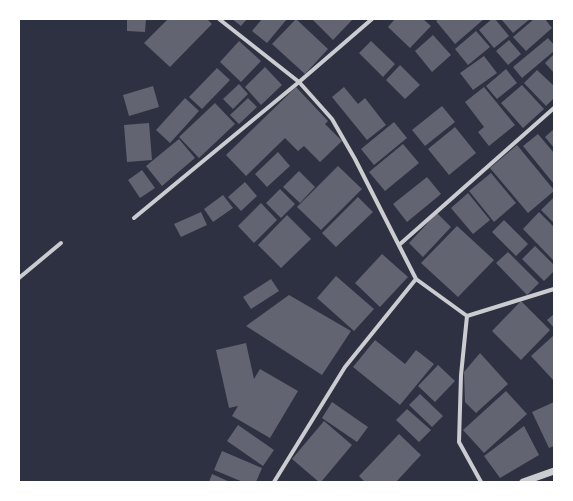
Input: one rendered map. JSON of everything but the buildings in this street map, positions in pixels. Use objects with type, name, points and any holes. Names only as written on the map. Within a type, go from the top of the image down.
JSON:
[{"type":"street","points":[[219,19],[299,82],[332,119],[355,159],[416,279],[467,316]]},
{"type":"street","points":[[134,218],[299,82],[372,19]]},
{"type":"street","points":[[399,244],[554,108]]},
{"type":"street","points":[[19,278],[61,243]]},
{"type":"street","points":[[274,482],[345,367],[416,279]]},
{"type":"street","points":[[467,316],[554,289]]},
{"type":"street","points":[[467,316],[461,375],[459,442],[482,482]]},
{"type":"street","points":[[523,482],[554,471]]}]
